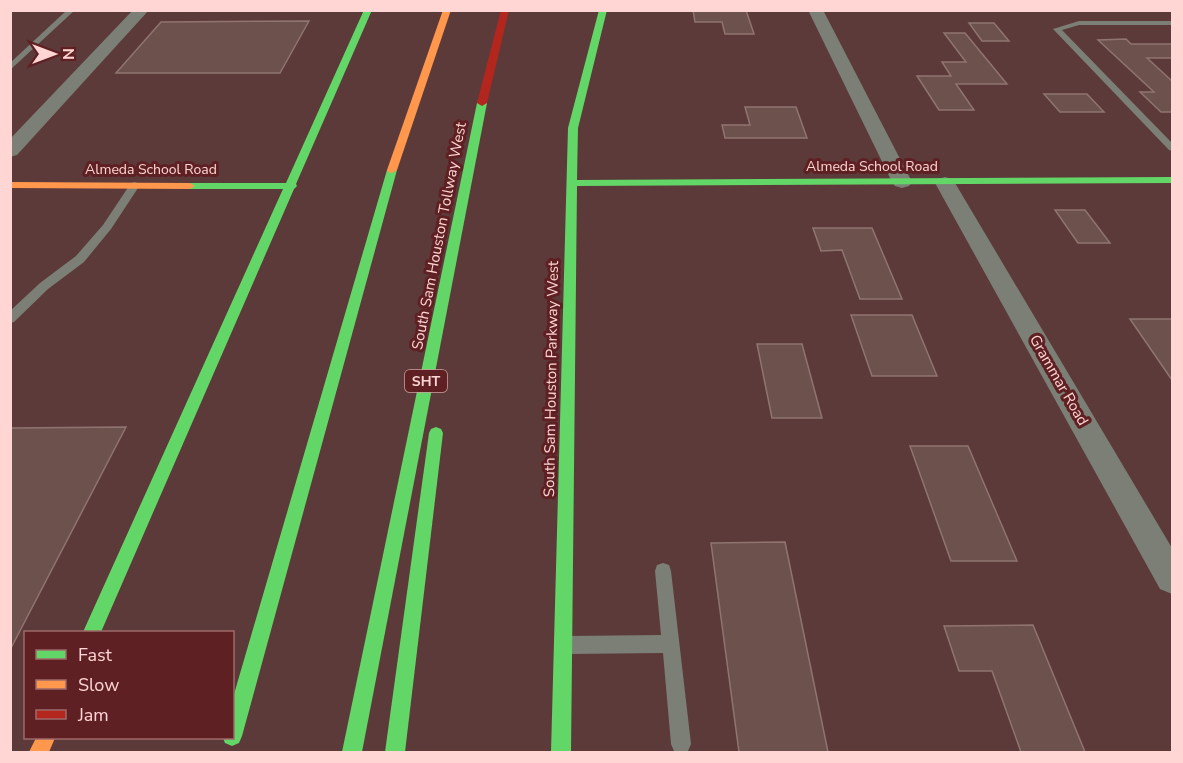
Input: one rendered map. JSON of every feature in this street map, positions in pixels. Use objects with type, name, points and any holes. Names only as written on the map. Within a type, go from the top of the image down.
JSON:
[{"type":"main road","points":[[93,631],[368,10]]},
{"type":"main road","points":[[234,730],[397,154],[447,10]]},
{"type":"main road","name":"South Sam Houston Tollway West","points":[[352,753],[487,77],[505,10]]},
{"type":"main road","name":"South Sam Houston Parkway West","points":[[561,753],[573,128],[603,10]]},
{"type":"main road","points":[[448,340],[473,152]]},
{"type":"main road","name":"Almeda School Road","points":[[571,183],[945,183],[1173,180]]},
{"type":"main road","name":"Almeda School Road","points":[[10,185],[292,186]]},
{"type":"main road","points":[[395,753],[438,423]]},
{"type":"main road","points":[[39,753],[46,739]]},
{"type":"street","points":[[10,151],[142,10]]},
{"type":"street","points":[[815,10],[902,182]]},
{"type":"street","name":"Grammar Road","points":[[945,183],[1173,578]]},
{"type":"lane","points":[[10,68],[72,10]]},
{"type":"lane","points":[[1173,23],[1079,22],[1057,29],[1173,148]]},
{"type":"lane","points":[[10,319],[44,286],[80,259],[107,227],[135,185]]},
{"type":"lane","points":[[663,571],[681,744]]},
{"type":"lane","points":[[563,645],[671,644]]},
{"type":"building","points":[[693,10],[746,10],[754,34],[725,34],[722,22],[695,22]]},
{"type":"building","points":[[309,21],[280,73],[116,73],[161,22]]},
{"type":"building","points":[[969,23],[994,23],[1009,41],[982,41]]},
{"type":"building","points":[[944,33],[965,33],[1007,84],[956,84],[974,110],[939,110],[917,76],[951,76],[942,62],[966,62]]},
{"type":"building","points":[[1126,39],[1131,44],[1172,44],[1172,58],[1147,58],[1172,81],[1172,112],[1161,112],[1140,92],[1154,92],[1098,40]]},
{"type":"building","points":[[1044,94],[1087,94],[1104,112],[1060,112]]},
{"type":"building","points":[[745,107],[796,107],[807,138],[725,138],[722,125],[750,125]]},
{"type":"building","points":[[1055,210],[1085,210],[1110,243],[1078,243]]},
{"type":"building","points":[[813,228],[872,228],[902,299],[860,299],[842,250],[821,251]]},
{"type":"building","points":[[851,315],[912,315],[937,376],[872,376]]},
{"type":"building","points":[[1130,319],[1172,319],[1172,380]]},
{"type":"building","points":[[757,344],[802,344],[822,418],[772,418]]},
{"type":"building","points":[[126,427],[10,650],[10,428]]},
{"type":"building","points":[[910,446],[968,446],[1017,561],[951,561]]},
{"type":"building","points":[[785,542],[828,752],[739,752],[711,543]]},
{"type":"building","points":[[1033,625],[1085,752],[1021,752],[992,671],[959,671],[944,626]]},
{"type":"traffic: fast","points":[[92,631],[368,10]]},
{"type":"traffic: fast","points":[[561,752],[573,128],[603,10]]},
{"type":"traffic: fast","points":[[352,752],[482,103]]},
{"type":"traffic: fast","points":[[234,729],[392,170]]},
{"type":"traffic: fast","points":[[571,183],[1172,180]]},
{"type":"traffic: fast","points":[[190,186],[292,186]]},
{"type":"traffic: fast","points":[[395,752],[436,433]]},
{"type":"traffic: slow","points":[[392,170],[447,10]]},
{"type":"traffic: slow","points":[[10,185],[190,186]]},
{"type":"traffic: slow","points":[[39,752],[46,739]]},
{"type":"traffic: jam","points":[[482,103],[505,10]]}]
